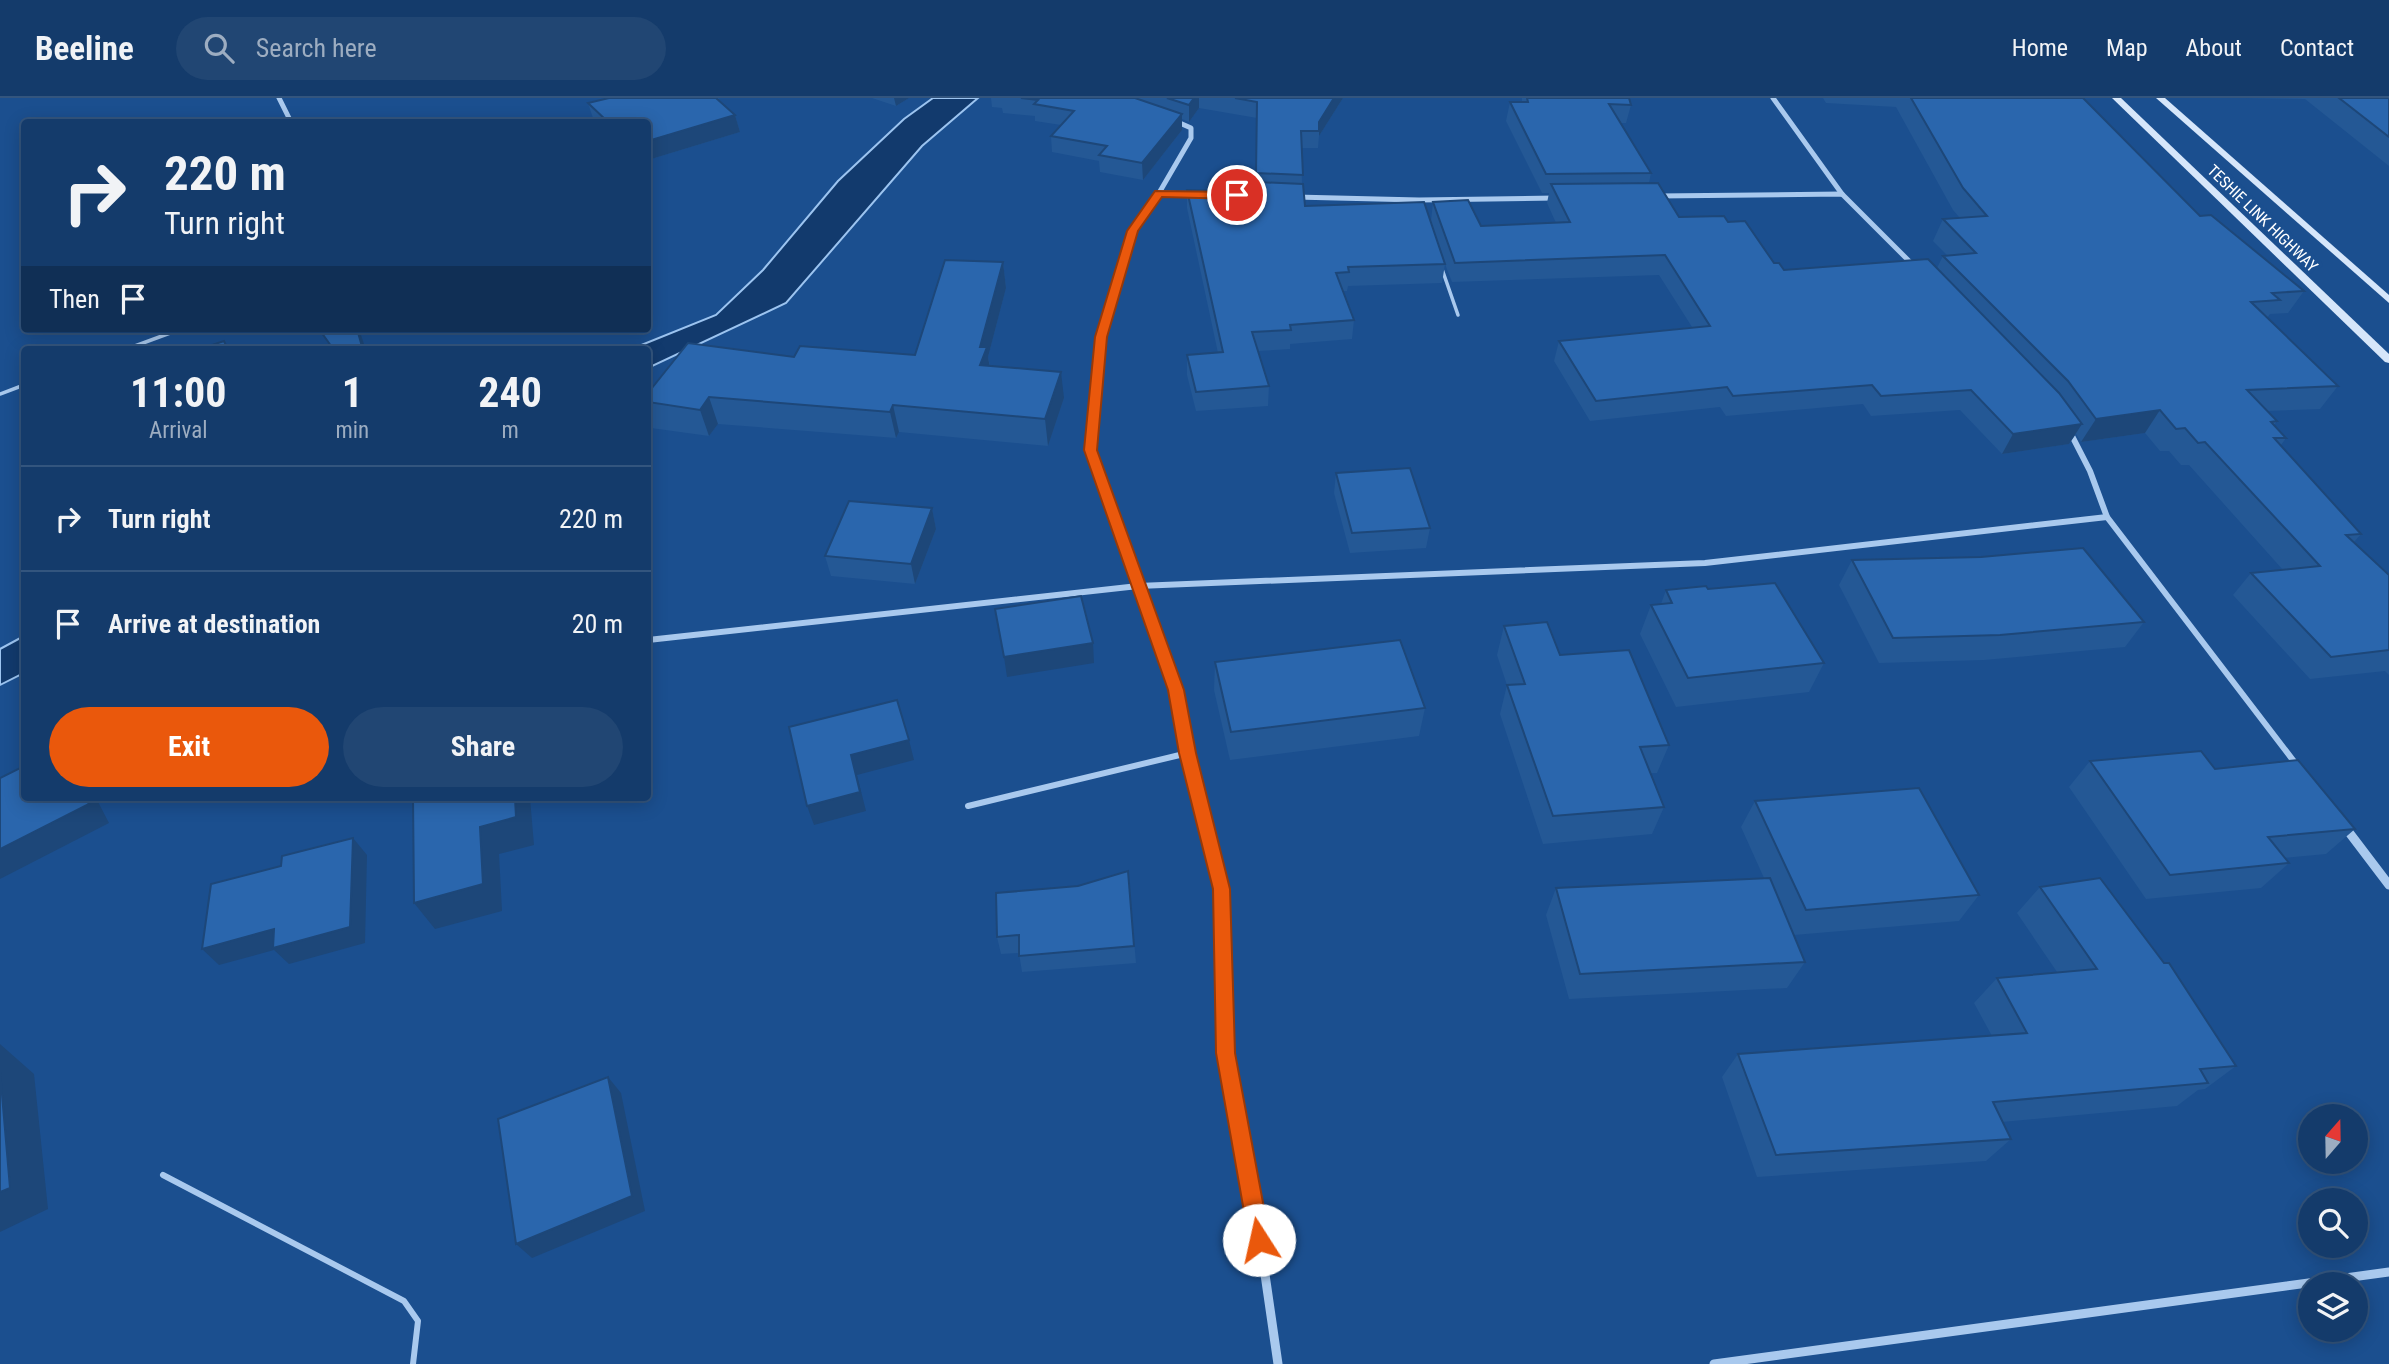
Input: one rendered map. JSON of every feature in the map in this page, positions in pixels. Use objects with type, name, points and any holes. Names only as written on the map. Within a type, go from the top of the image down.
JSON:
[{"type":"main road","name":"TESHIE LINK HIGHWAY","points":[[2116,98],[2389,359]]},
{"type":"main road","name":"TESHIE LINK HIGHWAY","points":[[2160,98],[2389,300]]},
{"type":"street","points":[[279,98],[290,119]]},
{"type":"street","points":[[1773,98],[1842,194],[1917,270]]},
{"type":"street","points":[[1170,119],[1191,128],[1191,138],[1159,194],[1132,231],[1101,337],[1090,450],[1176,690],[1188,753],[1221,889],[1225,1053],[1259,1240],[1278,1364]]},
{"type":"street","points":[[1159,194],[1200,194]]},
{"type":"street","points":[[1651,197],[1842,194]]},
{"type":"street","points":[[1282,197],[1419,200],[1569,198]]},
{"type":"street","points":[[2068,427],[2090,471],[2106,517],[2306,777]]},
{"type":"street","points":[[651,640],[1138,586],[1705,563],[2106,517]]},
{"type":"street","points":[[968,806],[1188,753]]},
{"type":"street","points":[[2339,820],[2389,885]]},
{"type":"street","points":[[1714,1364],[2389,1272]]},
{"type":"lane","points":[[1419,200],[1423,213]]},
{"type":"lane","points":[[1441,264],[1458,315]]},
{"type":"lane","points":[[135,346],[170,333]]},
{"type":"lane","points":[[0,394],[21,387]]},
{"type":"lane","points":[[163,1175],[404,1301],[418,1321],[413,1364]]},
{"type":"water","points":[[933,98],[978,98],[922,146],[786,303],[651,367],[651,346],[639,346],[716,315],[763,270],[838,181],[904,119]]},
{"type":"water","points":[[21,638],[21,674],[0,685],[0,649]]},
{"type":"building","points":[[609,98],[716,98],[735,115],[651,140],[651,119],[605,119],[588,103]]},
{"type":"building","points":[[1021,98],[1135,98],[1182,114],[1142,163],[1099,155],[1107,146],[1051,136],[1074,111],[1034,104],[1038,100]]},
{"type":"building","points":[[1167,98],[1194,98],[1189,105]]},
{"type":"building","points":[[1235,98],[1334,98],[1319,122],[1319,131],[1301,131],[1303,175],[1256,173],[1257,102]]},
{"type":"building","points":[[1527,98],[1629,98],[1631,105],[1609,104],[1651,173],[1546,174],[1510,102],[1528,102]]},
{"type":"building","points":[[1911,98],[2083,98],[2200,216],[2211,215],[2304,291],[2272,293],[2280,300],[2251,302],[2338,386],[2247,390],[2277,421],[2271,422],[2286,438],[2274,438],[2361,534],[2346,535],[2389,575],[2389,650],[2331,657],[2251,573],[2320,566],[2205,442],[2198,443],[2185,428],[2176,429],[2160,410],[2096,419],[2068,381],[1943,256],[1976,253],[1943,219],[1987,216],[1963,188]]},
{"type":"building","points":[[2339,98],[2389,98],[2389,137]]},
{"type":"building","points":[[1256,182],[1303,184],[1305,206],[1424,202],[1445,264],[1348,267],[1349,272],[1336,273],[1354,320],[1290,325],[1291,330],[1252,332],[1269,386],[1196,392],[1187,355],[1223,352],[1187,190],[1256,192]]},
{"type":"building","points":[[1658,183],[1679,217],[1724,216],[1728,222],[1745,221],[1774,263],[1779,263],[1784,270],[1928,259],[2059,393],[2082,424],[2013,434],[1971,390],[1881,396],[1872,385],[1733,396],[1727,387],[1596,401],[1559,341],[1710,326],[1665,255],[1455,263],[1433,202],[1468,200],[1481,226],[1570,222],[1551,184]]},
{"type":"building","points":[[945,260],[1003,262],[980,347],[987,347],[980,365],[1061,372],[1045,419],[893,405],[890,412],[709,397],[700,410],[651,402],[651,389],[688,343],[794,357],[800,346],[915,355]]},
{"type":"building","points":[[322,333],[358,333],[362,346],[331,346]]},
{"type":"building","points":[[224,341],[226,346],[209,346]]},
{"type":"building","points":[[1410,468],[1430,528],[1352,533],[1336,473]]},
{"type":"building","points":[[849,501],[932,508],[911,564],[825,556]]},
{"type":"building","points":[[2083,548],[2144,622],[2000,635],[1893,638],[1852,560],[1981,557]]},
{"type":"building","points":[[1775,583],[1824,663],[1688,678],[1651,605],[1672,603],[1666,590]]},
{"type":"building","points":[[1081,596],[1093,643],[1004,657],[995,609]]},
{"type":"building","points":[[1547,622],[1560,655],[1629,650],[1669,745],[1640,747],[1664,807],[1553,816],[1507,685],[1525,684],[1504,626]]},
{"type":"building","points":[[1400,640],[1425,708],[1231,732],[1215,662]]},
{"type":"building","points":[[897,700],[909,740],[851,755],[860,792],[807,806],[789,727]]},
{"type":"building","points":[[2201,751],[2215,769],[2298,760],[2355,829],[2268,837],[2289,863],[2170,875],[2090,761]]},
{"type":"building","points":[[21,768],[21,801],[88,801],[89,804],[0,849],[0,778]]},
{"type":"building","points":[[1919,788],[1979,895],[1806,910],[1755,801]]},
{"type":"building","points":[[413,801],[515,801],[516,817],[480,827],[483,884],[414,903]]},
{"type":"building","points":[[353,838],[350,927],[273,948],[274,929],[202,949],[211,884],[281,866],[282,856]]},
{"type":"building","points":[[1128,871],[1134,946],[1019,956],[1019,935],[997,937],[996,893],[1078,886]]},
{"type":"building","points":[[1770,878],[1805,962],[1580,974],[1556,888]]},
{"type":"building","points":[[2100,878],[2164,963],[2169,963],[2236,1066],[2200,1069],[2208,1083],[1993,1102],[2011,1139],[1776,1155],[1738,1054],[2027,1033],[1997,978],[2097,969],[2040,887]]},
{"type":"building","points":[[0,1071],[10,1188],[0,1192]]},
{"type":"building","points":[[608,1077],[632,1196],[516,1244],[498,1119]]},
{"type":"route","points":[[1237,195],[1159,194],[1132,231],[1101,337],[1090,450],[1176,690],[1188,753],[1221,889],[1225,1053],[1259,1240]]}]
